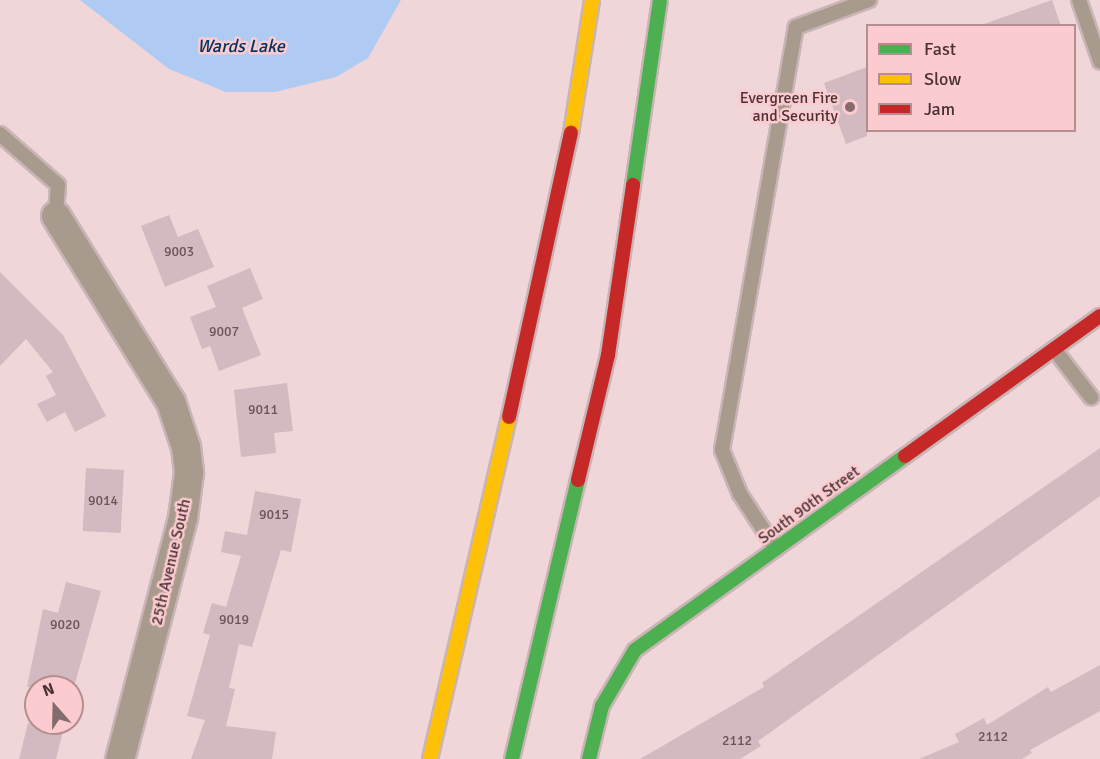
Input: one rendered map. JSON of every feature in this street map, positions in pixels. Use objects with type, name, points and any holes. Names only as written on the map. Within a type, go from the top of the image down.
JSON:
[{"type":"main road","points":[[430,759],[564,180],[592,0]]},
{"type":"main road","points":[[512,759],[608,355],[652,81],[660,0]]},
{"type":"main road","points":[[652,81],[675,0]]},
{"type":"main road","name":"South 90th Street","points":[[589,759],[602,706],[635,650],[1100,316]]},
{"type":"street","name":"25th Avenue South","points":[[56,216],[171,402],[187,456],[183,518],[120,759]]},
{"type":"lane","points":[[776,549],[740,494],[722,450],[796,27],[868,0]]},
{"type":"lane","points":[[1079,0],[1100,61]]},
{"type":"lane","points":[[0,134],[58,185],[56,216]]},
{"type":"lane","points":[[1054,349],[1091,398]]},
{"type":"water","name":"Wards Lake","points":[[80,0],[401,0],[368,58],[336,77],[275,92],[226,92],[169,69]]},
{"type":"building","points":[[1052,0],[1060,24],[984,24]]},
{"type":"building","name":"Evergreen Fire and Security","points":[[866,67],[867,136],[846,144],[824,83]]},
{"type":"building","points":[[169,215],[178,237],[198,229],[214,267],[165,287],[141,226]]},
{"type":"building","points":[[250,268],[263,299],[242,308],[261,355],[219,371],[210,346],[202,349],[190,317],[216,307],[207,286]]},
{"type":"building","points":[[0,272],[63,335],[106,416],[75,432],[65,412],[47,422],[37,404],[56,395],[46,376],[53,372],[26,339],[0,366]]},
{"type":"building","points":[[287,383],[293,431],[274,433],[276,453],[241,457],[234,390]]},
{"type":"building","points":[[1100,448],[1100,496],[758,741],[761,746],[740,759],[640,759],[764,687],[762,683]]},
{"type":"building","points":[[86,468],[124,470],[121,533],[83,531]]},
{"type":"building","points":[[255,491],[301,499],[291,552],[281,550],[252,647],[239,644],[229,688],[235,689],[226,726],[276,732],[272,759],[191,759],[205,720],[187,716],[210,635],[203,633],[212,603],[226,607],[241,556],[221,552],[225,531],[247,535]]},
{"type":"building","points":[[66,582],[101,591],[77,675],[29,675],[43,609],[58,613]]},
{"type":"building","points":[[1100,665],[1100,711],[1030,750],[1032,753],[1022,759],[919,759],[959,742],[955,734],[984,718],[987,725],[1048,687],[1051,692]]},
{"type":"building","points":[[25,735],[62,735],[56,759],[19,759]]},
{"type":"traffic: fast","points":[[633,185],[660,0]]},
{"type":"traffic: fast","points":[[589,759],[602,706],[635,650],[905,456]]},
{"type":"traffic: fast","points":[[512,759],[578,480]]},
{"type":"traffic: slow","points":[[571,133],[592,0]]},
{"type":"traffic: slow","points":[[430,759],[509,417]]},
{"type":"traffic: jam","points":[[509,417],[571,133]]},
{"type":"traffic: jam","points":[[578,480],[608,355],[633,185]]},
{"type":"traffic: jam","points":[[905,456],[1100,316]]},
{"type":"place","name":"Evergreen Fire and Security","points":[[850,107]]}]
